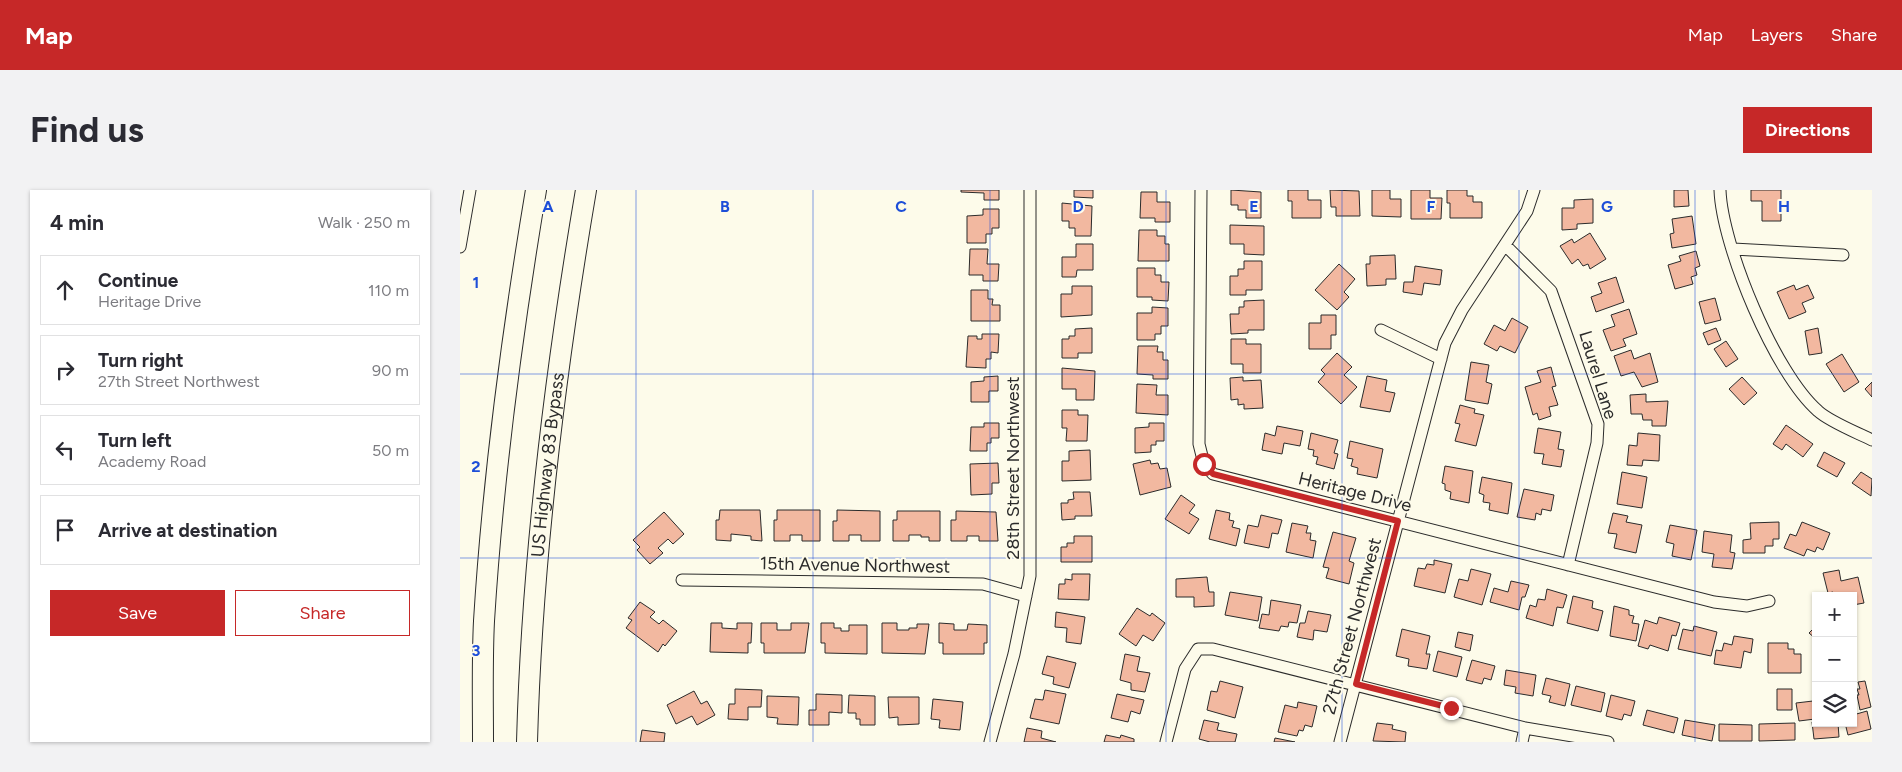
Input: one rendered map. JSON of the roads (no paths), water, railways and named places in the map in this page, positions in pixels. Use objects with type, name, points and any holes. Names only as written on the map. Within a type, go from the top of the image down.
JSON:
[{"type":"highway","points":[[483,742],[484,624],[491,526],[512,339],[536,190]]},
{"type":"highway","name":"US Highway 83 Bypass","points":[[527,742],[546,479],[563,330],[586,190]]},
{"type":"street","points":[[460,247],[470,190]]},
{"type":"street","name":"28th Street Northwest","points":[[990,742],[1014,654],[1030,576],[1030,190]]},
{"type":"street","name":"Heritage Drive","points":[[1200,190],[1199,444],[1204,464],[1213,474],[1714,602],[1747,606],[1769,601]]},
{"type":"street","name":"27th Street Northwest","points":[[1340,742],[1445,343],[1462,310],[1527,211],[1534,190]]},
{"type":"street","points":[[1720,190],[1720,200],[1733,248],[1763,328],[1785,373],[1818,412],[1872,440]]},
{"type":"street","name":"Laurel Lane","points":[[1505,245],[1551,291],[1598,424],[1597,443],[1568,564]]},
{"type":"street","points":[[1733,248],[1843,255]]},
{"type":"street","points":[[1381,330],[1441,359]]},
{"type":"street","name":"15th Avenue Northwest","points":[[682,580],[983,584],[1026,596]]},
{"type":"street","points":[[1166,742],[1185,669],[1198,649],[1213,650],[1356,684],[1525,728],[1608,742]]},
{"type":"street","points":[[1522,742],[1525,728]]}]
